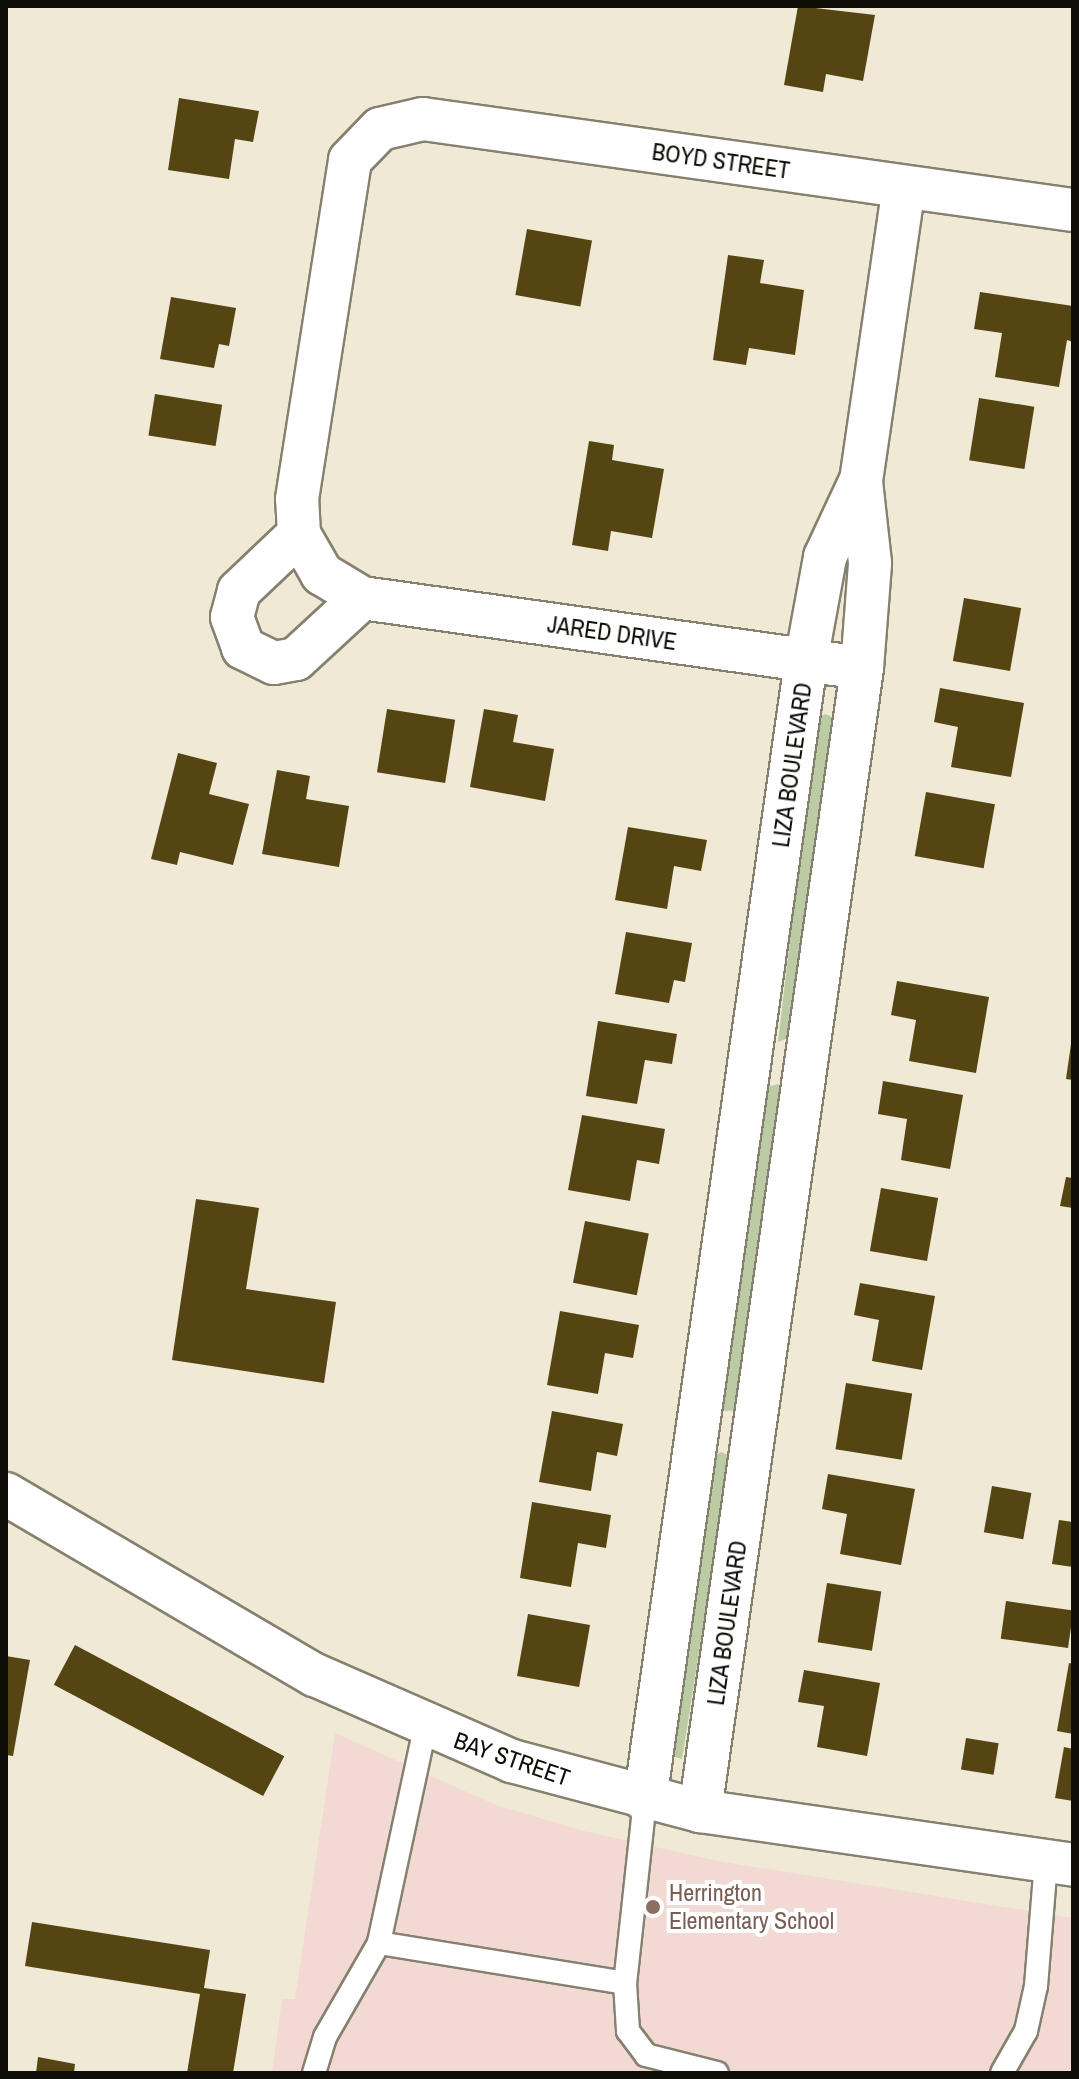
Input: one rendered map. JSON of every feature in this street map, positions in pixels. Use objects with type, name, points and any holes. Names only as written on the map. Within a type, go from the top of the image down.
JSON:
[{"type":"street","name":"BOYD STREET","points":[[372,134],[423,119],[1073,210]]},
{"type":"street","name":"JARED DRIVE","points":[[372,134],[350,160],[342,189],[297,499],[299,534],[322,574],[362,598],[862,668]]},
{"type":"street","name":"LIZA BOULEVARD","points":[[700,1811],[862,668],[870,563],[861,481],[904,187]]},
{"type":"street","name":"LIZA BOULEVARD","points":[[645,1800],[806,661],[825,557],[861,481]]},
{"type":"street","points":[[299,534],[239,591],[232,617],[243,648],[274,663],[296,659],[362,598]]},
{"type":"street","points":[[750,1057],[806,1065]]},
{"type":"street","points":[[698,1427],[754,1435]]},
{"type":"street","name":"BAY STREET","points":[[6,1494],[315,1675],[425,1728],[645,1800],[700,1811],[1060,1863]]},
{"type":"lane","points":[[314,2073],[325,2037],[379,1943],[425,1728]]},
{"type":"lane","points":[[645,1800],[625,1983],[628,2031],[646,2055],[717,2073]]},
{"type":"lane","points":[[1002,2073],[1026,2031],[1060,1863]]},
{"type":"lane","points":[[379,1943],[625,1983]]},
{"type":"shaded area","name":"Herrington Elementary School","points":[[335,1733],[496,1805],[584,1831],[718,1861],[1073,1918],[1073,2073],[272,2073],[282,1999],[295,1999]]},
{"type":"green space","points":[[825,714],[835,718],[791,1037],[778,1042],[816,719]]},
{"type":"green space","points":[[778,1084],[784,1092],[736,1410],[725,1411],[719,1403],[764,1088]]},
{"type":"green space","points":[[721,1452],[730,1456],[682,1759],[672,1756],[712,1457]]},
{"type":"building","points":[[798,6],[875,15],[863,81],[826,74],[823,92],[784,85]]},
{"type":"building","points":[[179,98],[259,111],[253,142],[235,139],[229,179],[168,170]]},
{"type":"building","points":[[527,229],[592,240],[580,306],[515,295]]},
{"type":"building","points":[[728,255],[764,260],[760,283],[804,290],[795,355],[749,348],[746,365],[713,360]]},
{"type":"building","points":[[980,292],[1073,306],[1073,342],[1067,340],[1059,387],[995,377],[1002,333],[974,329]]},
{"type":"building","points":[[171,297],[236,308],[229,346],[219,344],[214,368],[160,359]]},
{"type":"building","points":[[155,394],[222,405],[216,446],[148,435]]},
{"type":"building","points":[[979,398],[1034,407],[1024,469],[969,460]]},
{"type":"building","points":[[589,441],[614,445],[612,460],[664,469],[652,538],[611,531],[608,551],[572,545]]},
{"type":"building","points":[[964,598],[1021,608],[1010,671],[953,661]]},
{"type":"building","points":[[940,688],[1024,703],[1011,777],[951,767],[958,727],[934,722]]},
{"type":"building","points":[[387,709],[455,720],[445,783],[377,772]]},
{"type":"building","points":[[484,709],[518,715],[513,742],[554,749],[545,801],[470,787]]},
{"type":"building","points":[[178,753],[217,763],[209,794],[249,804],[233,865],[180,852],[177,865],[151,859]]},
{"type":"building","points":[[277,770],[310,776],[306,799],[349,806],[339,867],[262,854]]},
{"type":"building","points":[[926,792],[995,804],[984,868],[915,856]]},
{"type":"building","points":[[628,827],[707,840],[701,871],[674,866],[667,909],[615,900]]},
{"type":"building","points":[[626,932],[692,943],[685,982],[674,980],[669,1003],[615,994]]},
{"type":"building","points":[[897,981],[989,997],[976,1073],[909,1061],[916,1020],[891,1015]]},
{"type":"building","points":[[598,1021],[677,1034],[672,1064],[645,1060],[637,1104],[586,1096]]},
{"type":"building","points":[[1073,1044],[1073,1080],[1066,1079]]},
{"type":"building","points":[[883,1081],[963,1095],[950,1169],[901,1160],[907,1119],[878,1114]]},
{"type":"building","points":[[582,1115],[665,1129],[659,1164],[637,1160],[630,1201],[568,1190]]},
{"type":"building","points":[[1066,1177],[1073,1178],[1073,1208],[1060,1206]]},
{"type":"building","points":[[881,1188],[938,1198],[927,1261],[870,1251]]},
{"type":"building","points":[[196,1199],[259,1208],[246,1289],[336,1302],[324,1383],[172,1360]]},
{"type":"building","points":[[585,1221],[649,1233],[637,1295],[573,1283]]},
{"type":"building","points":[[860,1283],[935,1296],[922,1370],[872,1361],[879,1320],[854,1315]]},
{"type":"building","points":[[560,1311],[639,1325],[633,1358],[605,1353],[598,1394],[547,1385]]},
{"type":"building","points":[[846,1383],[912,1393],[902,1460],[836,1449]]},
{"type":"building","points":[[552,1411],[623,1424],[617,1456],[597,1452],[591,1491],[539,1482]]},
{"type":"building","points":[[828,1474],[915,1489],[901,1565],[840,1554],[847,1514],[822,1509]]},
{"type":"building","points":[[992,1486],[1031,1493],[1023,1539],[984,1532]]},
{"type":"building","points":[[532,1502],[611,1515],[606,1548],[578,1543],[571,1587],[520,1578]]},
{"type":"building","points":[[1059,1520],[1073,1522],[1073,1567],[1052,1564]]},
{"type":"building","points":[[827,1583],[881,1592],[872,1651],[818,1642]]},
{"type":"building","points":[[1006,1601],[1073,1610],[1068,1648],[1001,1639]]},
{"type":"building","points":[[528,1614],[590,1625],[579,1687],[517,1676]]},
{"type":"building","points":[[75,1645],[284,1756],[263,1796],[54,1685]]},
{"type":"building","points":[[6,1656],[30,1660],[13,1756],[6,1755]]},
{"type":"building","points":[[1069,1663],[1073,1664],[1073,1734],[1057,1731]]},
{"type":"building","points":[[804,1670],[880,1683],[867,1756],[817,1747],[824,1706],[798,1702]]},
{"type":"building","points":[[966,1738],[999,1743],[994,1775],[961,1770]]},
{"type":"building","points":[[1064,1747],[1073,1749],[1073,1801],[1055,1798]]},
{"type":"building","points":[[32,1922],[210,1950],[204,1988],[246,1994],[233,2073],[187,2073],[200,1994],[25,1966]]},
{"type":"building","points":[[38,2057],[75,2064],[74,2073],[36,2073]]},
{"type":"place","name":"Herrington Elementary School","points":[[653,1907]]}]
